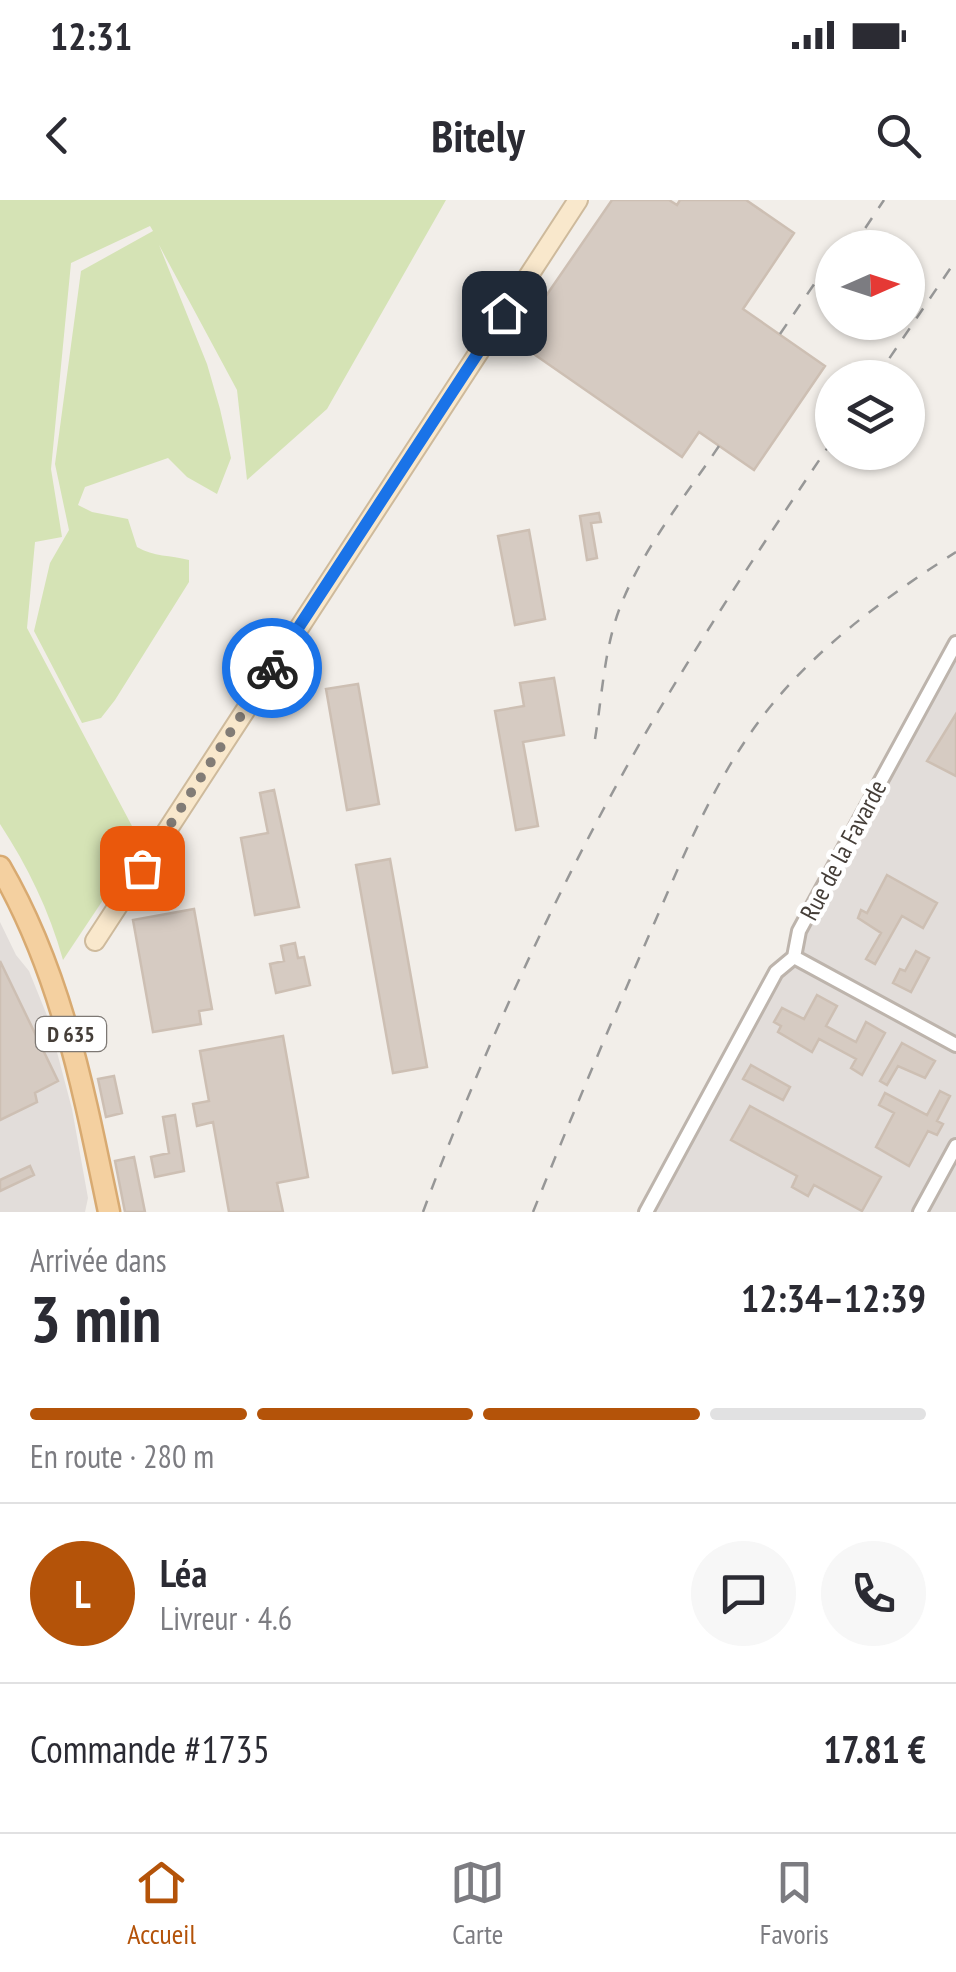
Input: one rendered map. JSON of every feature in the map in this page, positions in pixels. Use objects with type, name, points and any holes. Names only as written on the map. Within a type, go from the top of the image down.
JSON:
[{"type":"main road","name":"D 635","points":[[0,866],[58,992],[82,1080],[110,1212]]},
{"type":"street","points":[[96,941],[578,200]]},
{"type":"street","name":"Rue de la Favarde","points":[[646,1212],[776,972],[794,958],[799,931],[956,643]]},
{"type":"street","points":[[794,958],[956,1045]]},
{"type":"street","points":[[920,1212],[956,1146]]},
{"type":"shaded area","points":[[956,660],[956,1212],[655,1212],[806,934]]},
{"type":"shaded area","points":[[0,922],[16,955],[29,971],[48,1018],[72,1109],[88,1198],[85,1212],[0,1212]]},
{"type":"green space","points":[[0,200],[446,200],[327,409],[247,480],[237,390],[159,245],[207,364],[231,458],[217,494],[187,477],[168,458],[85,487],[78,505],[128,519],[137,547],[143,550],[189,560],[189,582],[115,700],[101,718],[82,723],[34,631],[50,563],[69,530],[55,464],[81,271],[153,231],[150,226],[71,263],[51,469],[62,537],[35,542],[27,628],[141,843],[63,960],[37,889],[0,824]]},
{"type":"building","points":[[612,200],[669,200],[677,205],[680,200],[746,200],[794,233],[743,309],[816,360],[815,381],[754,470],[699,432],[682,457],[515,341]]},
{"type":"building","points":[[599,513],[601,522],[591,523],[597,558],[587,560],[580,516]]},
{"type":"building","points":[[529,530],[545,619],[515,625],[498,536]]},
{"type":"building","points":[[554,678],[564,735],[523,742],[538,826],[516,830],[495,711],[524,706],[520,683]]},
{"type":"building","points":[[358,684],[379,804],[347,810],[326,689]]},
{"type":"building","points":[[956,714],[956,776],[927,761]]},
{"type":"building","points":[[274,790],[299,907],[255,915],[241,838],[268,833],[260,793]]},
{"type":"building","points":[[390,859],[427,1067],[393,1073],[356,865]]},
{"type":"building","points":[[887,875],[937,903],[923,928],[902,916],[875,964],[866,959],[881,933],[858,918],[861,910],[867,913]]},
{"type":"building","points":[[194,909],[212,1009],[199,1011],[201,1024],[153,1032],[133,920]]},
{"type":"building","points":[[295,943],[298,958],[304,957],[310,985],[276,993],[270,964],[284,961],[281,946]]},
{"type":"building","points":[[916,951],[929,958],[911,992],[893,983]]},
{"type":"building","points":[[0,961],[58,1081],[35,1093],[37,1102],[0,1120]]},
{"type":"building","points":[[817,995],[837,1006],[826,1026],[856,1042],[866,1022],[885,1033],[862,1075],[851,1068],[856,1059],[819,1039],[812,1052],[778,1032],[781,1026],[774,1022],[782,1008],[804,1019]]},
{"type":"building","points":[[283,1036],[308,1177],[277,1183],[283,1212],[229,1212],[213,1122],[197,1126],[193,1104],[209,1101],[200,1051]]},
{"type":"building","points":[[902,1043],[935,1061],[925,1078],[898,1066],[887,1085],[880,1081]]},
{"type":"building","points":[[751,1065],[790,1087],[783,1100],[743,1079]]},
{"type":"building","points":[[114,1076],[122,1113],[106,1117],[98,1079]]},
{"type":"building","points":[[940,1091],[950,1096],[937,1121],[943,1124],[937,1135],[928,1131],[909,1166],[876,1147],[894,1113],[879,1105],[885,1093],[927,1115]]},
{"type":"building","points":[[750,1106],[881,1177],[862,1211],[814,1185],[808,1196],[792,1187],[797,1176],[731,1140]]},
{"type":"building","points":[[175,1115],[184,1171],[155,1177],[151,1157],[169,1153],[163,1117]]},
{"type":"building","points":[[134,1157],[145,1212],[125,1212],[115,1161]]},
{"type":"building","points":[[30,1166],[34,1175],[0,1191],[0,1180]]},
{"type":"railway","points":[[864,230],[884,200]]},
{"type":"railway","points":[[888,360],[956,260]]},
{"type":"railway","points":[[780,334],[815,283]]},
{"type":"railway","points":[[595,739],[610,642],[628,588],[664,525],[719,446]]},
{"type":"railway","points":[[423,1212],[471,1090],[581,851],[666,698],[815,466]]},
{"type":"railway","points":[[533,1212],[688,846],[747,738],[786,688],[831,644],[956,552]]},
{"type":"way so far","points":[[142,868],[272,668]]},
{"type":"route","points":[[272,668],[504,313]]}]
